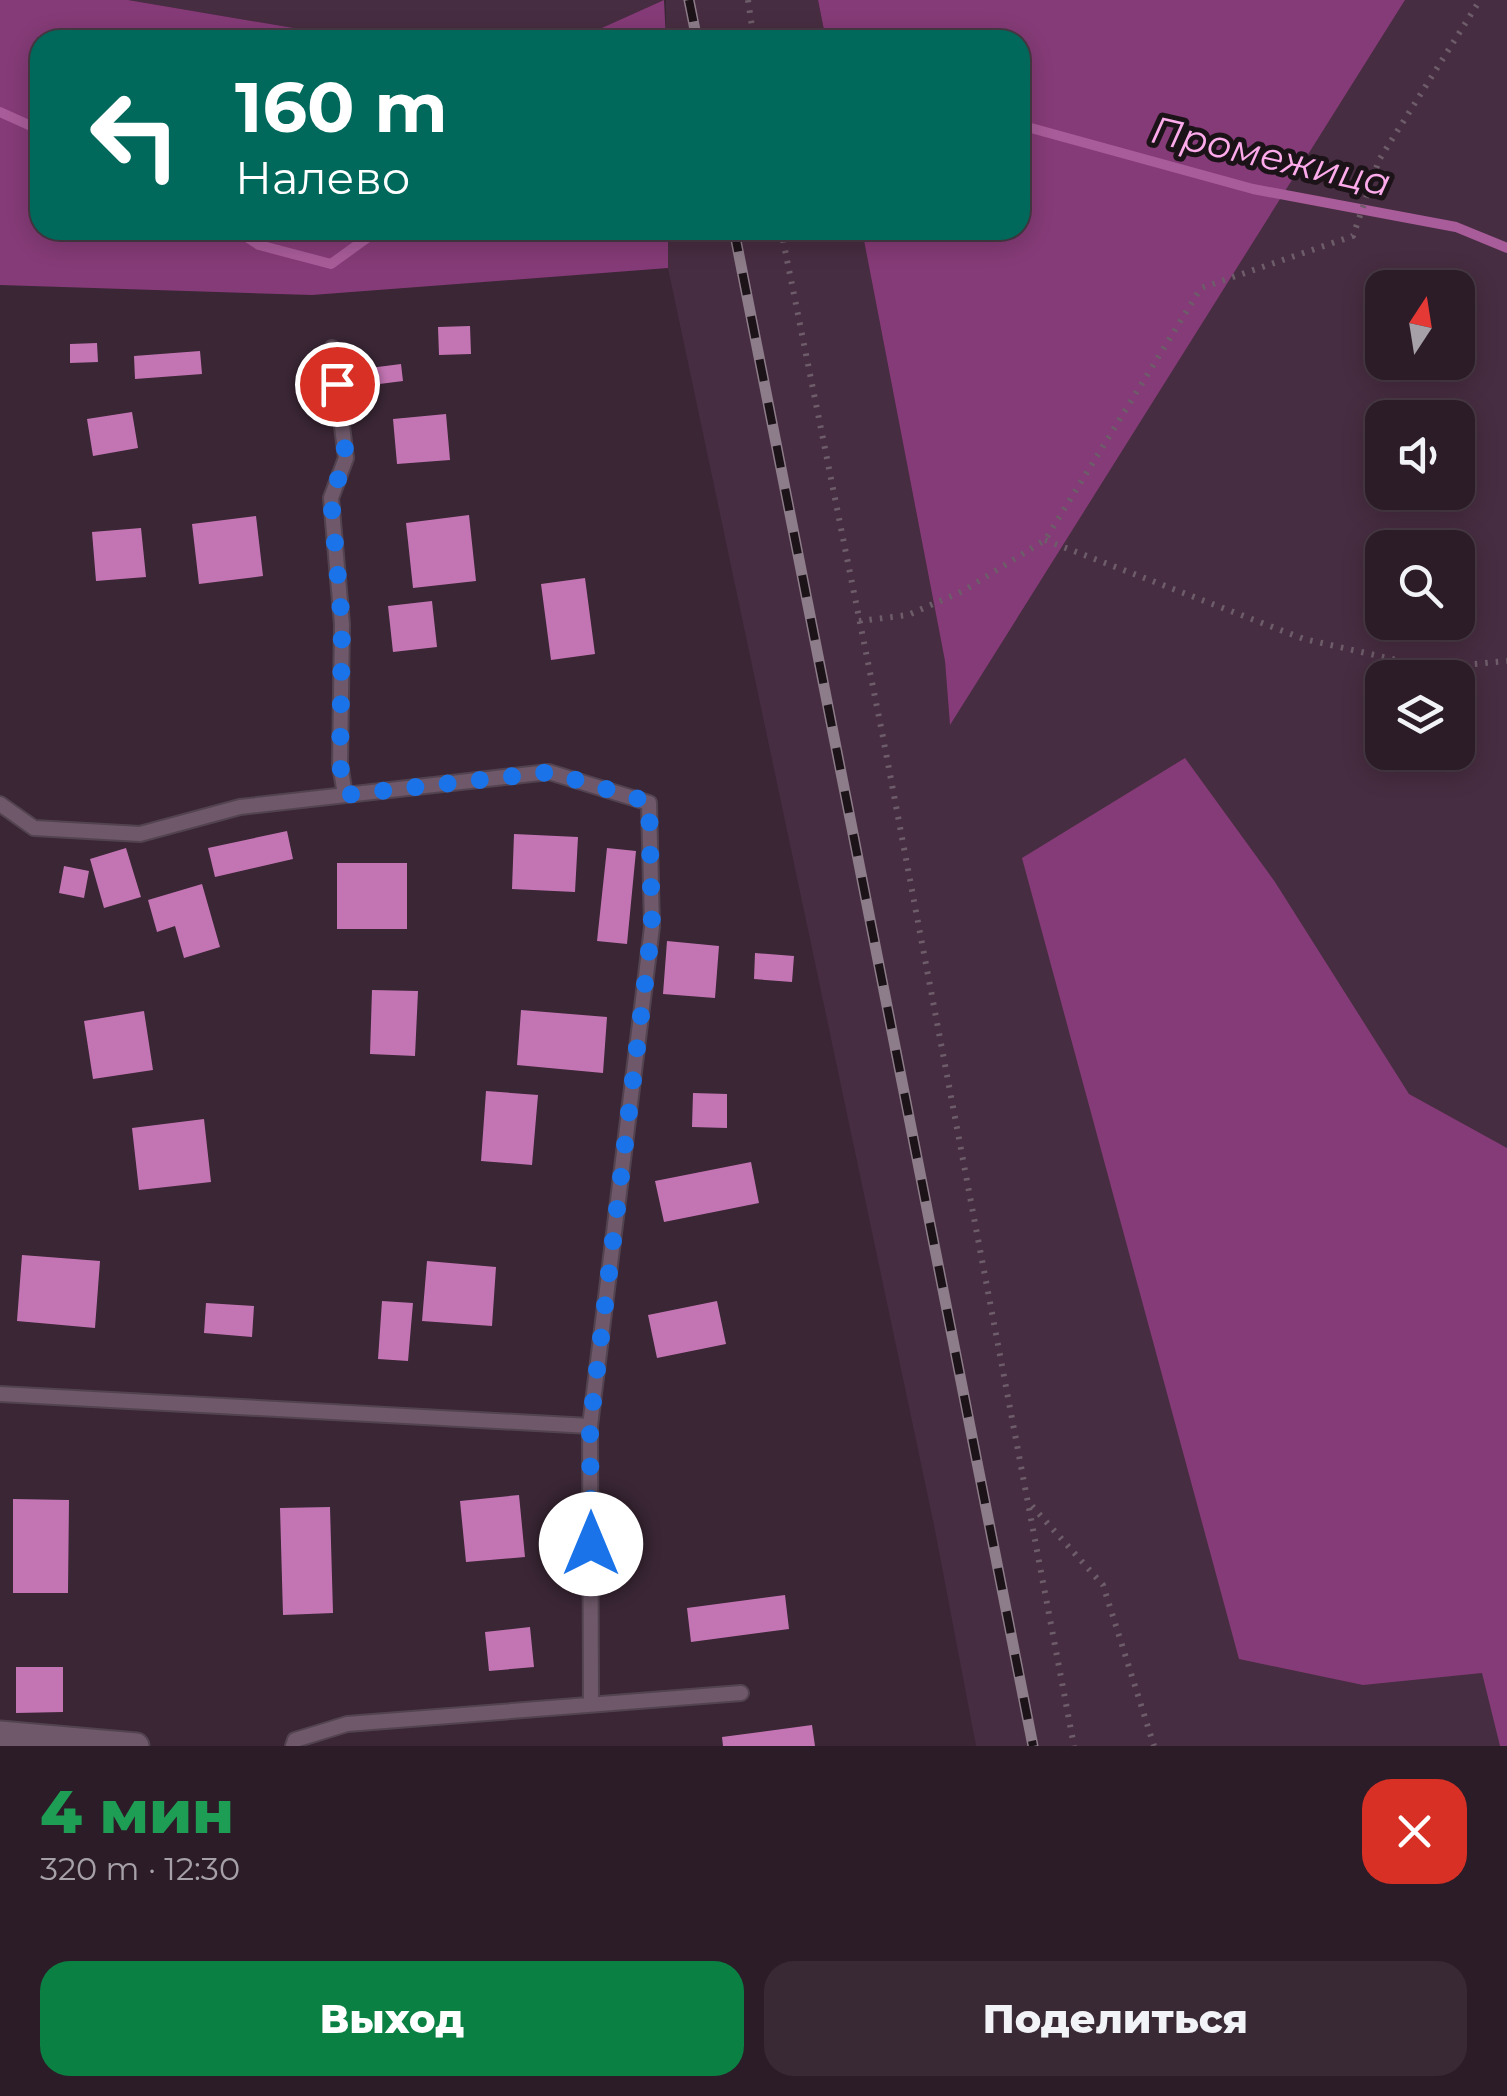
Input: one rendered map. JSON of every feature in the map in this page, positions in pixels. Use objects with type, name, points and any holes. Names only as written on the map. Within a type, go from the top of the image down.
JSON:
[{"type":"street","points":[[0,1734],[136,1746]]},
{"type":"lane","points":[[332,348],[346,458],[331,498],[342,624],[340,764],[345,795]]},
{"type":"lane","points":[[0,804],[34,828],[140,834],[240,807],[550,772],[649,802],[652,927],[590,1426],[591,1702]]},
{"type":"lane","points":[[0,1394],[590,1426]]},
{"type":"lane","points":[[293,1746],[296,1740],[347,1724],[741,1692]]},
{"type":"path","points":[[748,0],[752,30]]},
{"type":"path","points":[[860,621],[908,616],[963,591],[1045,540],[1201,288],[1353,236],[1379,160],[1480,0]]},
{"type":"path","points":[[784,240],[1031,1506],[1074,1746]]},
{"type":"path","points":[[1045,540],[1304,638],[1432,668],[1507,661]]},
{"type":"path","points":[[1031,1506],[1102,1586],[1154,1746]]},
{"type":"shaded area","points":[[0,0],[128,0],[305,30],[30,30],[30,240],[668,240],[668,268],[312,295],[0,285]]},
{"type":"shaded area","points":[[128,0],[664,0],[597,30],[305,30]]},
{"type":"shaded area","points":[[664,0],[666,30],[597,30]]},
{"type":"shaded area","points":[[666,0],[818,0],[824,30],[666,30]]},
{"type":"shaded area","points":[[818,0],[1405,0],[950,725],[945,661],[864,240],[1030,240],[1030,30],[824,30]]},
{"type":"shaded area","points":[[1405,0],[1507,0],[1507,1746],[976,1746],[934,1525],[668,268],[668,240],[864,240],[945,661],[950,723]]},
{"type":"shaded area","points":[[1185,758],[1275,882],[1409,1094],[1507,1148],[1507,1746],[1500,1746],[1482,1673],[1363,1685],[1239,1659],[1022,858]]},
{"type":"building","points":[[470,326],[471,354],[439,355],[438,327]]},
{"type":"building","points":[[97,343],[98,362],[70,363],[70,344]]},
{"type":"building","points":[[200,351],[202,374],[135,379],[134,356]]},
{"type":"building","points":[[401,364],[403,381],[364,386],[362,369]]},
{"type":"building","points":[[132,412],[138,448],[93,456],[87,419]]},
{"type":"building","points":[[446,414],[450,460],[397,464],[393,419]]},
{"type":"building","points":[[469,515],[476,581],[413,588],[406,523]]},
{"type":"building","points":[[256,516],[263,576],[199,584],[192,524]]},
{"type":"building","points":[[141,528],[146,577],[96,581],[92,532]]},
{"type":"building","points":[[585,578],[595,654],[551,660],[541,584]]},
{"type":"building","points":[[432,601],[437,647],[393,652],[388,606]]},
{"type":"building","points":[[287,831],[293,859],[215,877],[208,848]]},
{"type":"building","points":[[514,834],[578,837],[575,892],[512,889]]},
{"type":"building","points":[[126,848],[141,897],[104,908],[90,859]]},
{"type":"building","points":[[607,848],[636,851],[627,944],[597,941]]},
{"type":"building","points":[[337,863],[407,863],[407,929],[337,929]]},
{"type":"building","points":[[64,866],[89,871],[84,898],[59,893]]},
{"type":"building","points":[[202,884],[220,947],[184,958],[175,926],[157,932],[148,900]]},
{"type":"building","points":[[667,941],[719,946],[715,998],[663,994]]},
{"type":"building","points":[[755,953],[794,956],[792,982],[754,979]]},
{"type":"building","points":[[372,990],[418,991],[415,1056],[370,1054]]},
{"type":"building","points":[[521,1010],[607,1017],[603,1073],[517,1065]]},
{"type":"building","points":[[144,1011],[153,1070],[93,1079],[84,1021]]},
{"type":"building","points":[[486,1091],[538,1095],[532,1165],[481,1161]]},
{"type":"building","points":[[693,1093],[727,1094],[727,1128],[692,1127]]},
{"type":"building","points":[[204,1119],[211,1182],[139,1190],[132,1128]]},
{"type":"building","points":[[751,1162],[759,1203],[664,1222],[655,1181]]},
{"type":"building","points":[[22,1255],[100,1261],[95,1328],[17,1321]]},
{"type":"building","points":[[427,1261],[496,1267],[492,1326],[422,1321]]},
{"type":"building","points":[[382,1301],[413,1303],[408,1361],[378,1359]]},
{"type":"building","points":[[717,1301],[726,1344],[657,1358],[648,1315]]},
{"type":"building","points":[[206,1303],[254,1306],[252,1337],[204,1333]]},
{"type":"building","points":[[519,1495],[525,1557],[466,1562],[460,1501]]},
{"type":"building","points":[[13,1499],[69,1500],[68,1593],[13,1593]]},
{"type":"building","points":[[330,1507],[333,1613],[283,1615],[280,1508]]},
{"type":"building","points":[[785,1595],[789,1629],[691,1642],[687,1608]]},
{"type":"building","points":[[530,1627],[534,1667],[489,1671],[485,1632]]},
{"type":"building","points":[[16,1667],[63,1667],[63,1712],[16,1713]]},
{"type":"building","points":[[812,1725],[815,1746],[723,1746],[722,1737]]},
{"type":"waterway","name":"Промежица","points":[[0,112],[30,126]]},
{"type":"waterway","name":"Промежица","points":[[1030,128],[1253,189],[1456,227],[1507,248]]},
{"type":"waterway","name":"Промежица","points":[[251,240],[331,264],[364,240]]},
{"type":"railway","points":[[689,0],[695,30]]},
{"type":"railway","points":[[736,240],[1033,1746]]},
{"type":"route","points":[[337,384],[346,458],[331,498],[342,624],[340,764],[345,795],[550,772],[649,802],[652,927],[590,1426],[591,1544]]}]
